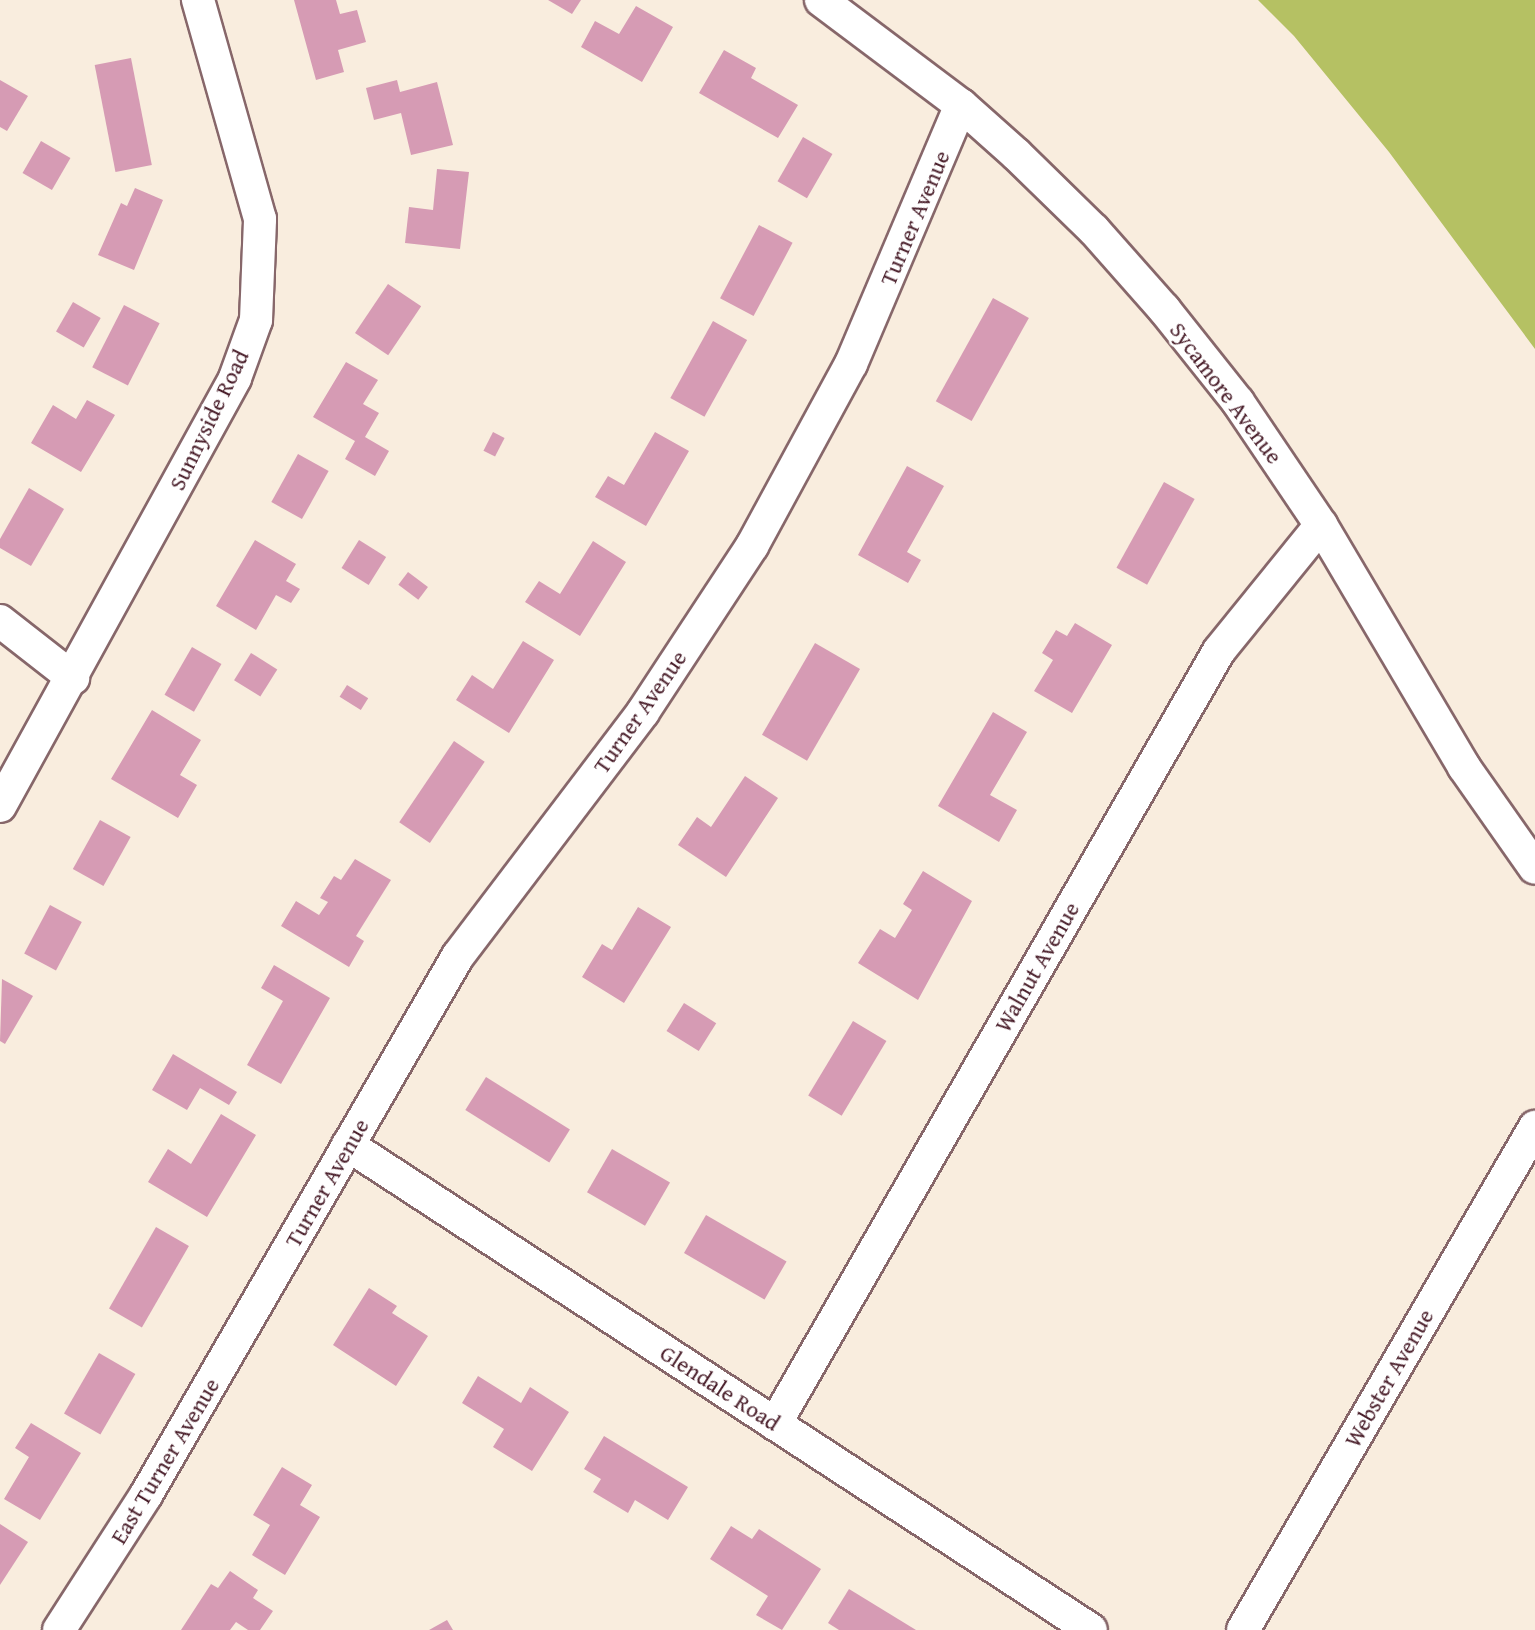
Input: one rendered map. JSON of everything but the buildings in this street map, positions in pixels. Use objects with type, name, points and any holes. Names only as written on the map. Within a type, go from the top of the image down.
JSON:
[{"type":"street","name":"Sunnyside Road","points":[[0,806],[73,678],[235,379],[256,320],[260,219],[198,0]]},
{"type":"street","name":"Sycamore Avenue","points":[[821,0],[961,105],[1124,261],[1238,402],[1321,525],[1464,767],[1535,868]]},
{"type":"street","name":"Turner Avenue","points":[[266,1290],[458,956],[643,712],[752,546],[851,364],[961,105]]},
{"type":"street","name":"Walnut Avenue","points":[[775,1424],[1219,651],[1321,525]]},
{"type":"street","points":[[0,621],[73,678]]},
{"type":"street","name":"Webster Avenue","points":[[1243,1630],[1535,1127]]},
{"type":"street","name":"Glendale Road","points":[[348,1145],[1091,1630]]},
{"type":"street","name":"East Turner Avenue","points":[[59,1630],[132,1518],[266,1290]]},
{"type":"green space","points":[[1258,0],[1535,0],[1535,349],[1389,152],[1294,36]]}]
